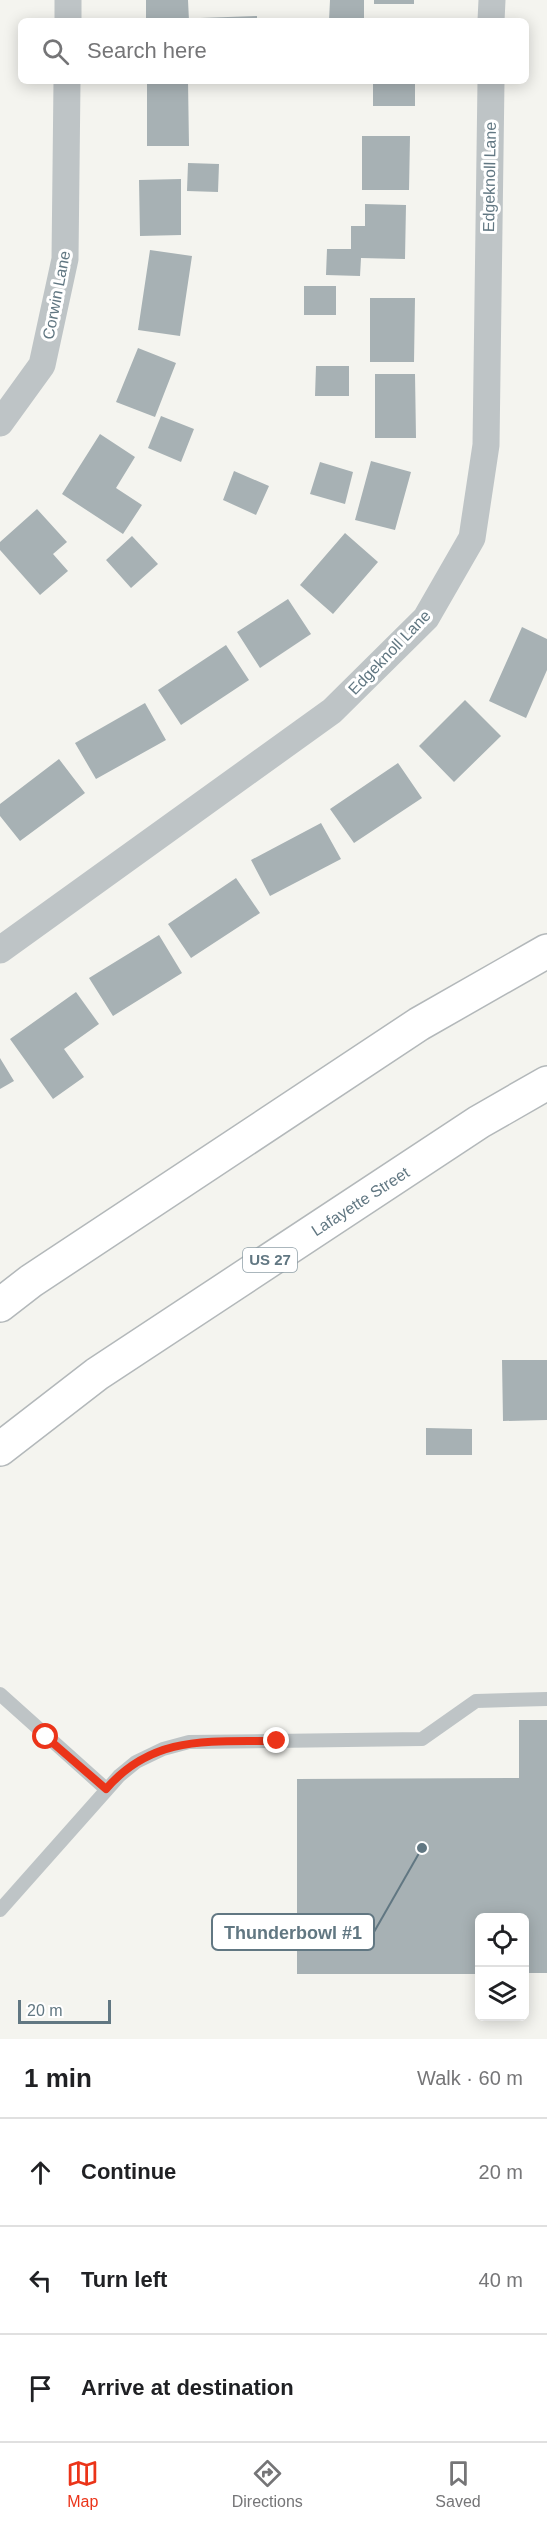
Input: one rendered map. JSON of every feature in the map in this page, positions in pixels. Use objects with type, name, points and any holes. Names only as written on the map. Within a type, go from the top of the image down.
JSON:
[{"type":"highway","points":[[0,1305],[31,1281],[419,1024],[547,951]]},
{"type":"highway","name":"Lafayette Street","points":[[0,1449],[97,1374],[479,1122],[547,1083]]},
{"type":"street","points":[[68,0],[68,18]]},
{"type":"street","points":[[491,18],[492,0]]},
{"type":"street","name":"Corwin Lane","points":[[0,423],[42,365],[65,259],[67,84]]},
{"type":"street","name":"Edgeknoll Lane","points":[[0,950],[332,711],[426,618],[472,538],[486,445],[490,84]]},
{"type":"lane","points":[[0,1694],[106,1789]]},
{"type":"lane","points":[[0,1910],[106,1789],[136,1762],[163,1749],[189,1742],[422,1739],[477,1701],[547,1699]]},
{"type":"building","points":[[146,0],[188,0],[189,18],[146,18]]},
{"type":"building","points":[[330,0],[364,0],[364,18],[329,18]]},
{"type":"building","points":[[374,0],[414,0],[414,4],[374,4]]},
{"type":"building","points":[[257,16],[257,18],[200,18]]},
{"type":"building","points":[[147,84],[188,84],[189,146],[147,146]]},
{"type":"building","points":[[373,84],[415,84],[415,106],[373,106]]},
{"type":"building","points":[[362,136],[410,136],[409,190],[362,190]]},
{"type":"building","points":[[188,163],[219,164],[218,192],[187,191]]},
{"type":"building","points":[[181,179],[181,235],[140,236],[139,180]]},
{"type":"building","points":[[365,204],[406,205],[405,259],[361,258],[360,276],[326,275],[327,249],[351,249],[351,226],[365,226]]},
{"type":"building","points":[[150,250],[192,256],[180,336],[138,330]]},
{"type":"building","points":[[304,286],[336,286],[336,315],[304,315]]},
{"type":"building","points":[[370,298],[415,298],[414,362],[370,362]]},
{"type":"building","points":[[138,348],[176,363],[155,417],[116,402]]},
{"type":"building","points":[[316,366],[349,366],[349,396],[315,396]]},
{"type":"building","points":[[375,374],[415,374],[416,438],[375,438]]},
{"type":"building","points":[[161,416],[194,429],[181,462],[148,448]]},
{"type":"building","points":[[100,434],[135,457],[116,488],[142,505],[123,534],[62,494]]},
{"type":"building","points":[[371,461],[411,472],[395,530],[355,520]]},
{"type":"building","points":[[320,462],[353,472],[345,504],[310,494]]},
{"type":"building","points":[[234,471],[269,486],[256,515],[223,500]]},
{"type":"building","points":[[37,509],[67,542],[53,554],[68,571],[40,595],[0,550],[0,542]]},
{"type":"building","points":[[345,533],[378,562],[333,614],[300,585]]},
{"type":"building","points":[[132,536],[158,564],[131,588],[106,560]]},
{"type":"building","points":[[288,599],[311,634],[260,668],[237,632]]},
{"type":"building","points":[[522,627],[547,639],[547,670],[526,718],[489,701]]},
{"type":"building","points":[[226,645],[249,680],[181,725],[158,690]]},
{"type":"building","points":[[465,700],[501,736],[454,782],[419,746]]},
{"type":"building","points":[[145,703],[166,740],[96,779],[75,743]]},
{"type":"building","points":[[59,759],[85,793],[20,841],[0,816],[0,804]]},
{"type":"building","points":[[398,763],[422,798],[354,843],[330,809]]},
{"type":"building","points":[[321,823],[341,859],[270,896],[251,860]]},
{"type":"building","points":[[236,878],[260,913],[191,958],[168,924]]},
{"type":"building","points":[[159,935],[182,973],[113,1016],[89,978]]},
{"type":"building","points":[[76,992],[99,1024],[64,1049],[84,1077],[53,1099],[10,1039]]},
{"type":"building","points":[[0,1058],[14,1081],[0,1089]]},
{"type":"building","points":[[502,1360],[547,1360],[547,1420],[503,1421]]},
{"type":"building","points":[[426,1428],[472,1429],[472,1455],[426,1455]]},
{"type":"building","points":[[519,1720],[547,1720],[547,1973],[529,1973],[529,1913],[475,1913],[475,1974],[297,1974],[297,1779],[519,1778]]},
{"type":"place","name":"Thunderbowl #1","points":[[422,1848]]},
{"type":"route","points":[[46,1737],[106,1789],[136,1762],[163,1749],[189,1742],[277,1741]]}]
